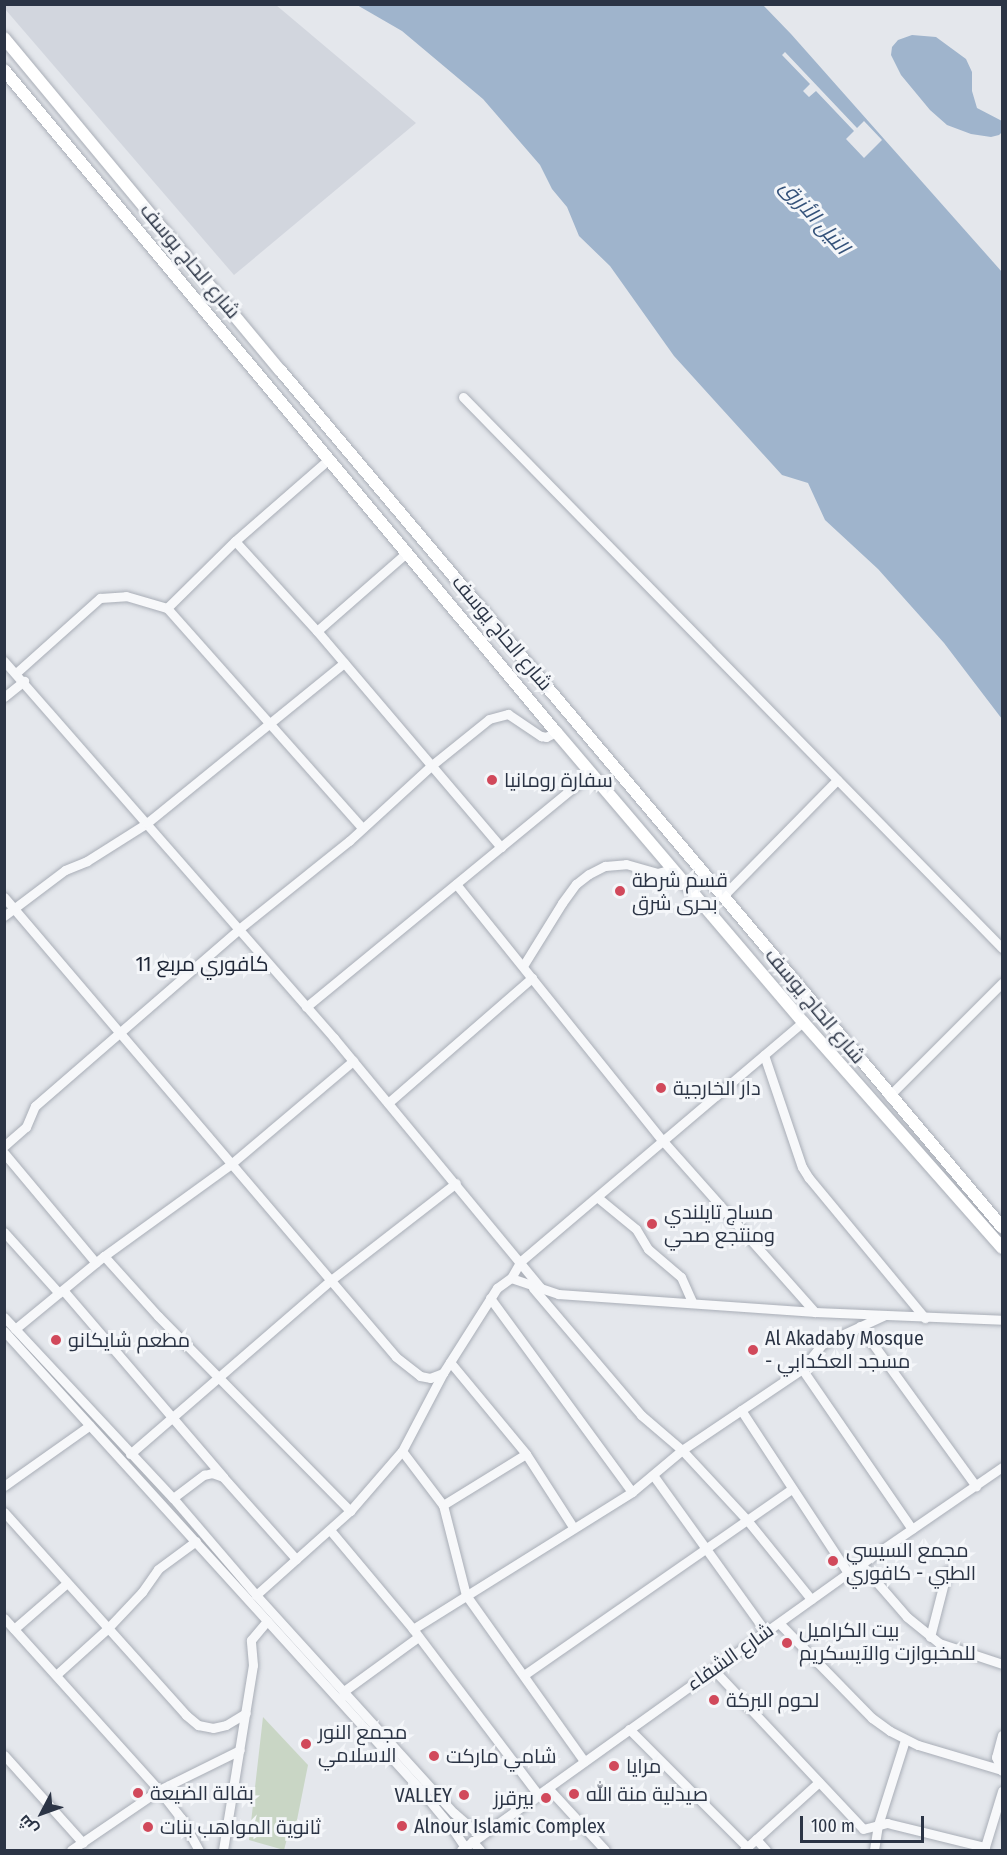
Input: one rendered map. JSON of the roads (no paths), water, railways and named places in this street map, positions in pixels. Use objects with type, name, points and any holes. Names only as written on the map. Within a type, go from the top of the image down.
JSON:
[{"type":"main road","name":"شارع الحاج يوسف","points":[[4,38],[1002,1227]]},
{"type":"main road","name":"شارع الحاج يوسف","points":[[4,70],[556,732],[803,1022],[1002,1248]]},
{"type":"main road","points":[[194,298],[210,284]]},
{"type":"main road","points":[[673,869],[689,855]]},
{"type":"street","points":[[463,398],[1002,948]]},
{"type":"street","points":[[168,608],[235,541],[328,460]]},
{"type":"street","points":[[235,541],[317,631],[501,847]]},
{"type":"street","points":[[317,631],[406,553]]},
{"type":"street","points":[[16,673],[100,598],[126,596],[168,608],[362,828]]},
{"type":"street","points":[[4,660],[353,1061],[544,1291]]},
{"type":"street","points":[[4,916],[65,870],[87,861],[147,823],[344,663]]},
{"type":"street","points":[[4,697],[24,681]]},
{"type":"street","points":[[4,1146],[26,1127],[36,1106],[239,929],[489,719],[499,714],[508,714],[541,736],[546,737],[556,732]]},
{"type":"street","points":[[306,1007],[591,773]]},
{"type":"street","points":[[723,896],[837,780]]},
{"type":"street","points":[[523,966],[562,903],[576,885],[589,874],[604,866],[626,864],[657,873],[673,869]]},
{"type":"street","points":[[456,884],[663,1141],[815,1312]]},
{"type":"street","points":[[4,897],[408,1369],[420,1376],[430,1378],[443,1374]]},
{"type":"street","points":[[388,1103],[532,978]]},
{"type":"street","points":[[890,1096],[1002,983]]},
{"type":"street","points":[[256,1595],[330,1530],[402,1451],[443,1374],[490,1298],[497,1288],[511,1278],[521,1261],[803,1022]]},
{"type":"street","points":[[764,1055],[806,1172],[925,1318]]},
{"type":"street","points":[[15,1329],[104,1256],[231,1164],[353,1061]]},
{"type":"street","points":[[4,1153],[96,1263]]},
{"type":"street","points":[[130,1454],[172,1416],[221,1378],[331,1280],[456,1183]]},
{"type":"street","points":[[597,1197],[636,1228],[648,1249],[681,1277],[692,1302]]},
{"type":"street","points":[[4,1232],[172,1416],[223,1478],[296,1559]]},
{"type":"street","points":[[104,1256],[350,1510]]},
{"type":"street","points":[[511,1278],[527,1282],[544,1291],[815,1312],[1002,1320]]},
{"type":"street","points":[[527,1282],[641,1415],[682,1450],[747,1520],[811,1599]]},
{"type":"street","points":[[490,1298],[632,1492]]},
{"type":"street","points":[[340,1704],[344,1691],[466,1595],[632,1492],[682,1450],[802,1369],[822,1344],[886,1315]]},
{"type":"street","points":[[4,1317],[172,1498],[256,1595],[454,1813],[469,1844]]},
{"type":"street","points":[[860,1326],[976,1486]]},
{"type":"street","points":[[4,1331],[196,1541],[340,1704],[469,1844],[480,1851]]},
{"type":"street","points":[[450,1362],[525,1454],[573,1527]]},
{"type":"street","points":[[802,1369],[912,1529]]},
{"type":"street","points":[[741,1410],[848,1573]]},
{"type":"street","points":[[4,1486],[90,1425]]},
{"type":"street","points":[[402,1451],[444,1505],[466,1595],[584,1761]]},
{"type":"street","points":[[444,1505],[525,1454]]},
{"type":"street","name":"شارع الشفاء","points":[[469,1844],[811,1599],[1002,1467]]},
{"type":"street","points":[[172,1498],[204,1475],[212,1473],[223,1478]]},
{"type":"street","points":[[653,1474],[766,1632]]},
{"type":"street","points":[[524,1675],[792,1489]]},
{"type":"street","points":[[4,1512],[198,1725],[213,1728],[226,1725],[246,1713]]},
{"type":"street","points":[[330,1530],[374,1586],[416,1633],[537,1794]]},
{"type":"street","points":[[56,1675],[108,1628],[142,1592],[158,1569],[196,1541]]},
{"type":"street","points":[[861,1564],[907,1617],[930,1637],[939,1643],[1002,1664]]},
{"type":"street","points":[[930,1637],[947,1571]]},
{"type":"street","points":[[14,1629],[68,1583]]},
{"type":"street","points":[[4,1618],[159,1790],[181,1818],[199,1851]]},
{"type":"street","points":[[222,1851],[253,1665],[251,1640],[267,1621]]},
{"type":"street","points":[[779,1623],[872,1718],[905,1740],[1002,1770]]},
{"type":"street","points":[[713,1669],[863,1829],[888,1823],[984,1849],[1002,1791]]},
{"type":"street","points":[[629,1729],[745,1849],[819,1782]]},
{"type":"street","points":[[1002,1736],[996,1757],[1002,1770]]},
{"type":"street","points":[[874,1851],[878,1825],[905,1740]]},
{"type":"street","points":[[71,1851],[159,1790],[240,1750]]},
{"type":"street","points":[[4,1755],[83,1842]]},
{"type":"street","points":[[548,1788],[605,1851]]},
{"type":"street","points":[[756,1839],[766,1851]]},
{"type":"water","name":"النيل الأزرق","points":[[357,5],[763,5],[791,34],[1002,272],[1002,719],[944,643],[878,569],[825,520],[808,483],[782,475],[674,356],[610,266],[579,236],[567,207],[552,189],[540,165],[483,99],[402,31]]},
{"type":"water","points":[[912,35],[936,37],[966,59],[972,72],[972,91],[977,108],[1002,121],[1002,132],[999,135],[991,137],[971,134],[947,125],[930,110],[901,75],[891,55],[892,47],[898,40]]},
{"type":"place","name":"سفارة رومانيا","points":[[492,780]]},
{"type":"place","name":"قسم شرطة بحرى شرق","points":[[620,891]]},
{"type":"place","name":"دار الخارجية","points":[[661,1088]]},
{"type":"place","name":"مساج تايلندي ومنتجع صحي","points":[[652,1224]]},
{"type":"place","name":"مطعم شايكانو","points":[[56,1340]]},
{"type":"place","name":"Al Akadaby Mosque - مسجد العكدابي","points":[[753,1350]]},
{"type":"place","name":"مجمع السيسي الطبي - كافوري","points":[[833,1561]]},
{"type":"place","name":"بيت الكراميل للمخبوازت والآيسكريم","points":[[787,1643]]},
{"type":"place","name":"لحوم البركة","points":[[714,1700]]},
{"type":"place","name":"مجمع النور الاسلامي","points":[[306,1744]]},
{"type":"place","name":"شامي ماركت","points":[[434,1756]]},
{"type":"place","name":"مرايا","points":[[614,1766]]},
{"type":"place","name":"بقالة الضيعة","points":[[138,1793]]},
{"type":"place","name":"صيدلية منة الله","points":[[574,1794]]},
{"type":"place","name":"VALLEY","points":[[464,1795]]},
{"type":"place","name":"بيرقرز","points":[[546,1798]]},
{"type":"place","name":"Alnour Islamic Complex","points":[[402,1826]]},
{"type":"place","name":"ثانوية المواهب بنات","points":[[148,1827]]},
{"type":"district","name":"كافوري مربع 11","points":[[202,964]]}]
